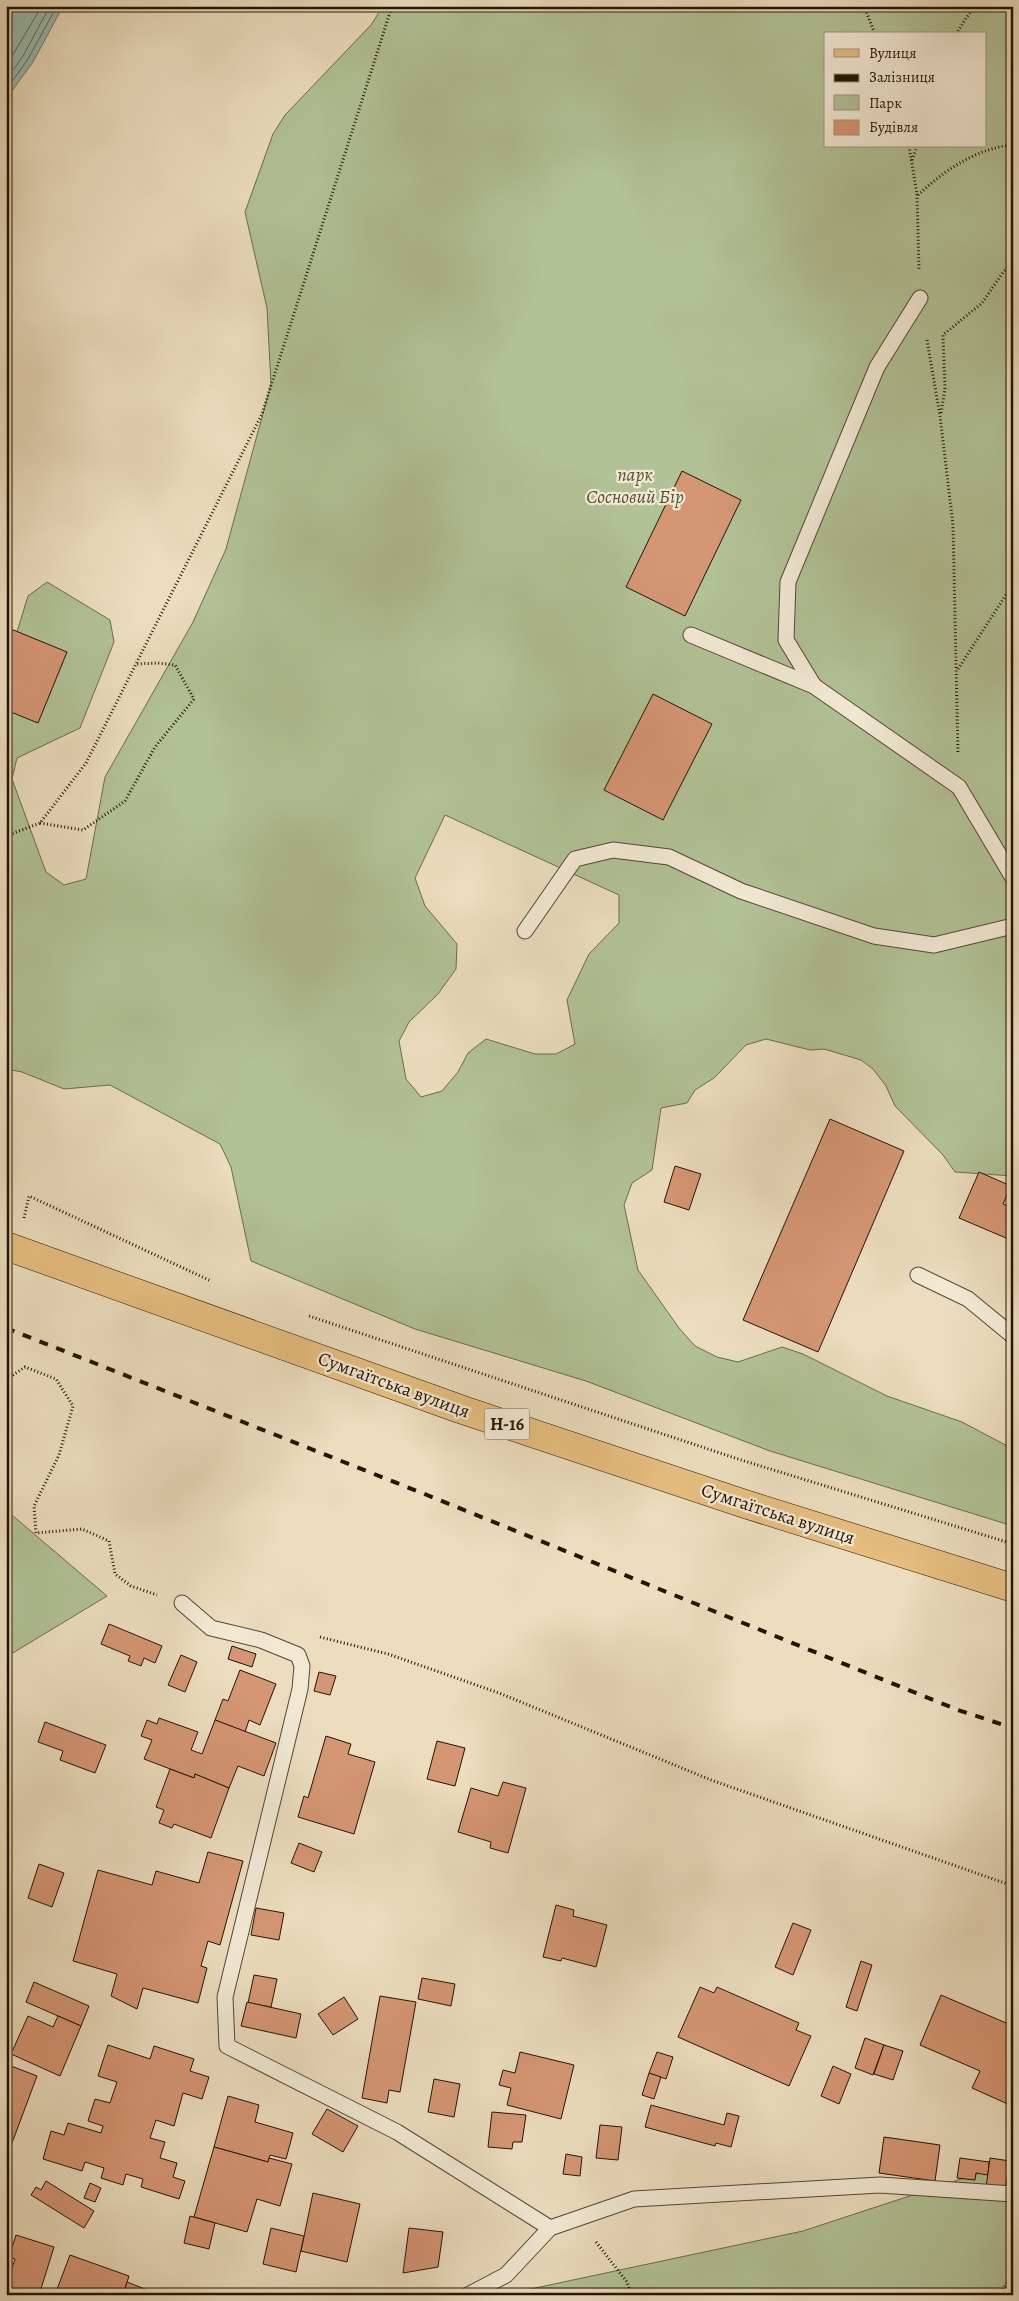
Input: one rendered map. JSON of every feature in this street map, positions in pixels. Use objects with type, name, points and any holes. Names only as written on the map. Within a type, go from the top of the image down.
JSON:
[{"type":"main road","name":"Сумгаїтська вулиця","points":[[9,1246],[460,1409],[745,1504],[1013,1588]]},
{"type":"lane","points":[[814,686],[786,640],[788,582],[877,366],[920,298]]},
{"type":"lane","points":[[691,635],[814,686],[959,787],[1013,878]]},
{"type":"lane","points":[[525,931],[575,859],[613,850],[669,858],[741,891],[874,936],[934,944],[1013,926]]},
{"type":"lane","points":[[918,1275],[968,1299],[1013,1336]]},
{"type":"lane","points":[[182,1603],[211,1628],[261,1640],[298,1655],[302,1666],[300,1689],[225,1997],[227,2046],[397,2132],[550,2228]]},
{"type":"lane","points":[[468,2295],[506,2275],[550,2228],[634,2199],[880,2185],[1013,2194]]},
{"type":"path","points":[[40,823],[86,763],[262,414],[392,6]]},
{"type":"path","points":[[864,6],[874,32]]},
{"type":"path","points":[[957,32],[974,6]]},
{"type":"path","points":[[917,195],[939,176],[974,155],[1013,145]]},
{"type":"path","points":[[909,148],[917,195],[920,298],[940,416],[953,525],[959,787]]},
{"type":"path","points":[[912,161],[916,148]]},
{"type":"path","points":[[940,416],[945,389],[943,335],[982,303],[1004,271],[1013,263]]},
{"type":"path","points":[[957,670],[1013,584]]},
{"type":"path","points":[[6,836],[40,823],[83,830],[125,801],[155,747],[194,699],[175,665],[158,663],[136,664]]},
{"type":"path","points":[[9,1246],[29,1196],[212,1282]]},
{"type":"path","points":[[305,1315],[738,1459],[1013,1544]]},
{"type":"path","points":[[6,1383],[10,1377],[25,1367],[56,1379],[72,1406],[59,1456],[34,1506],[36,1533],[82,1529],[108,1541],[115,1574],[131,1586],[182,1603]]},
{"type":"path","points":[[315,1636],[388,1654],[490,1690],[711,1780],[1013,1886]]},
{"type":"path","points":[[550,2228],[598,2243],[627,2282],[630,2295]]},
{"type":"path","points":[[998,2295],[1013,2276]]},
{"type":"green space","name":"парк Сосновий Бір","points":[[383,6],[1013,6],[1013,1176],[955,1172],[943,1155],[895,1106],[886,1086],[873,1069],[861,1060],[824,1049],[810,1050],[766,1039],[746,1045],[714,1078],[695,1090],[687,1103],[661,1108],[652,1170],[632,1183],[624,1205],[638,1270],[679,1328],[695,1346],[717,1357],[738,1362],[782,1347],[803,1354],[887,1396],[962,1422],[1013,1449],[1013,1526],[770,1451],[586,1381],[415,1329],[251,1261],[231,1167],[220,1144],[110,1085],[64,1089],[22,1072],[6,1069],[6,668],[28,596],[47,582],[110,620],[114,642],[80,728],[17,758],[12,779],[46,872],[64,885],[86,879],[105,777],[193,622],[226,549],[271,384],[267,308],[245,212],[273,134],[285,115],[371,25]],"holes":[[[445,815],[619,895],[619,923],[589,954],[567,1000],[575,1044],[556,1054],[535,1054],[486,1039],[468,1053],[458,1072],[442,1091],[421,1097],[406,1079],[399,1041],[409,1022],[438,994],[456,969],[457,944],[425,906],[415,878]]]},
{"type":"green space","points":[[6,1510],[107,1596],[6,1657]]},
{"type":"green space","points":[[1013,2162],[1013,2295],[515,2295],[526,2290],[803,2231]]},
{"type":"water","points":[[6,6],[63,6],[33,62],[6,99]]},
{"type":"building","points":[[682,471],[741,500],[685,616],[626,587]]},
{"type":"building","points":[[6,627],[67,652],[38,723],[6,710]]},
{"type":"building","points":[[653,694],[712,724],[663,820],[604,790]]},
{"type":"building","points":[[830,1119],[904,1151],[818,1352],[743,1320]]},
{"type":"building","points":[[675,1166],[701,1174],[689,1210],[664,1202]]},
{"type":"building","points":[[979,1172],[1011,1186],[1003,1204],[1013,1208],[1013,1241],[959,1218]]},
{"type":"building","points":[[109,1624],[162,1646],[155,1663],[144,1658],[141,1666],[128,1661],[130,1656],[101,1644]]},
{"type":"building","points":[[232,1646],[256,1654],[252,1667],[228,1659]]},
{"type":"building","points":[[181,1655],[197,1662],[185,1692],[168,1685]]},
{"type":"building","points":[[240,1670],[276,1684],[260,1725],[249,1720],[245,1732],[215,1720],[223,1699],[228,1701]]},
{"type":"building","points":[[319,1672],[336,1676],[330,1695],[314,1691]]},
{"type":"building","points":[[159,1718],[198,1732],[191,1750],[202,1754],[215,1720],[276,1743],[264,1776],[238,1766],[229,1788],[195,1774],[194,1778],[144,1759],[152,1740],[141,1736],[147,1720],[157,1724]]},
{"type":"building","points":[[45,1722],[106,1745],[95,1773],[60,1760],[63,1751],[38,1742]]},
{"type":"building","points":[[326,1736],[351,1744],[348,1754],[375,1762],[354,1834],[298,1817],[304,1796],[308,1798]]},
{"type":"building","points":[[437,1741],[465,1748],[455,1786],[427,1779]]},
{"type":"building","points":[[170,1769],[194,1778],[195,1774],[229,1788],[211,1838],[174,1824],[172,1828],[159,1823],[164,1810],[156,1807]]},
{"type":"building","points":[[503,1782],[526,1788],[508,1853],[490,1848],[491,1842],[458,1832],[471,1788],[498,1796]]},
{"type":"building","points":[[299,1843],[322,1852],[314,1872],[291,1863]]},
{"type":"building","points":[[208,1852],[243,1861],[220,1945],[208,1941],[201,1966],[207,1968],[198,2003],[143,1988],[137,2009],[111,1996],[117,1974],[73,1961],[98,1870],[152,1885],[156,1871],[199,1883]]},
{"type":"building","points":[[39,1864],[64,1873],[52,1907],[28,1898]]},
{"type":"building","points":[[556,1905],[574,1910],[573,1916],[607,1925],[596,1967],[562,1958],[561,1961],[543,1957]]},
{"type":"building","points":[[256,1908],[284,1913],[279,1940],[251,1935]]},
{"type":"building","points":[[793,1923],[811,1930],[793,1975],[775,1967]]},
{"type":"building","points":[[861,1961],[872,1965],[857,2011],[846,2007]]},
{"type":"building","points":[[254,1975],[277,1979],[271,2007],[248,2003]]},
{"type":"building","points":[[422,1978],[455,1984],[451,2006],[418,1999]]},
{"type":"building","points":[[34,1982],[89,2006],[81,2026],[26,2002]]},
{"type":"building","points":[[700,1987],[714,1993],[717,1987],[799,2023],[796,2030],[811,2036],[789,2086],[678,2037]]},
{"type":"building","points":[[941,1995],[1013,2026],[1013,2113],[1007,2111],[1010,2105],[972,2088],[980,2071],[920,2045]]},
{"type":"building","points":[[380,1996],[416,2002],[400,2092],[389,2090],[387,2103],[362,2098]]},
{"type":"building","points":[[344,1997],[358,2019],[333,2035],[318,2014]]},
{"type":"building","points":[[247,2002],[301,2014],[296,2038],[241,2026]]},
{"type":"building","points":[[28,2016],[53,2027],[58,2016],[81,2026],[60,2076],[11,2054]]},
{"type":"building","points":[[865,2038],[884,2045],[873,2075],[855,2068]]},
{"type":"building","points":[[108,2045],[150,2059],[154,2046],[194,2059],[190,2071],[209,2077],[202,2099],[183,2093],[174,2126],[156,2120],[150,2138],[165,2142],[160,2158],[177,2163],[173,2177],[185,2181],[179,2199],[141,2187],[143,2179],[126,2174],[123,2185],[101,2178],[104,2168],[85,2162],[82,2171],[43,2159],[51,2131],[64,2135],[68,2123],[101,2133],[103,2126],[88,2121],[95,2099],[110,2103],[117,2082],[98,2076]]},
{"type":"building","points":[[884,2045],[903,2051],[893,2080],[874,2074]]},
{"type":"building","points":[[520,2052],[574,2065],[561,2119],[507,2105],[511,2088],[499,2085],[503,2070],[515,2073]]},
{"type":"building","points":[[657,2052],[673,2057],[666,2079],[649,2073]]},
{"type":"building","points":[[6,2064],[37,2076],[6,2159]]},
{"type":"building","points":[[833,2066],[851,2074],[839,2104],[821,2096]]},
{"type":"building","points":[[649,2073],[661,2077],[654,2099],[642,2095]]},
{"type":"building","points":[[434,2079],[460,2084],[454,2117],[428,2112]]},
{"type":"building","points":[[228,2096],[259,2105],[255,2122],[293,2133],[286,2159],[270,2155],[268,2162],[214,2147]]},
{"type":"building","points":[[651,2105],[724,2125],[727,2113],[739,2116],[731,2147],[716,2143],[715,2146],[645,2127]]},
{"type":"building","points":[[327,2109],[358,2126],[343,2152],[312,2134]]},
{"type":"building","points":[[492,2112],[526,2115],[522,2142],[513,2142],[512,2149],[488,2147]]},
{"type":"building","points":[[600,2125],[622,2127],[618,2160],[596,2158]]},
{"type":"building","points":[[884,2137],[940,2145],[935,2181],[879,2173]]},
{"type":"building","points":[[214,2147],[268,2162],[269,2158],[292,2164],[280,2206],[257,2199],[247,2232],[194,2217]]},
{"type":"building","points":[[566,2154],[582,2157],[580,2176],[563,2174]]},
{"type":"building","points":[[960,2158],[989,2162],[988,2175],[976,2173],[975,2180],[957,2178]]},
{"type":"building","points":[[990,2158],[1010,2161],[1005,2190],[986,2188]]},
{"type":"building","points":[[46,2181],[94,2211],[84,2228],[31,2195],[36,2187],[41,2190]]},
{"type":"building","points":[[90,2183],[101,2188],[95,2202],[84,2198]]},
{"type":"building","points":[[313,2193],[360,2204],[347,2262],[301,2251]]},
{"type":"building","points":[[190,2216],[215,2223],[209,2249],[184,2243]]},
{"type":"building","points":[[271,2228],[304,2236],[296,2272],[263,2264]]},
{"type":"building","points":[[409,2228],[443,2232],[438,2267],[403,2273]]},
{"type":"building","points":[[16,2235],[54,2247],[39,2295],[6,2295],[6,2270],[11,2271],[15,2259],[9,2257]]},
{"type":"building","points":[[70,2255],[129,2276],[123,2295],[63,2295],[56,2292]]},
{"type":"building","points":[[127,2282],[160,2295],[123,2295]]},
{"type":"railway","points":[[6,1328],[427,1495],[958,1710],[1013,1728]]}]
